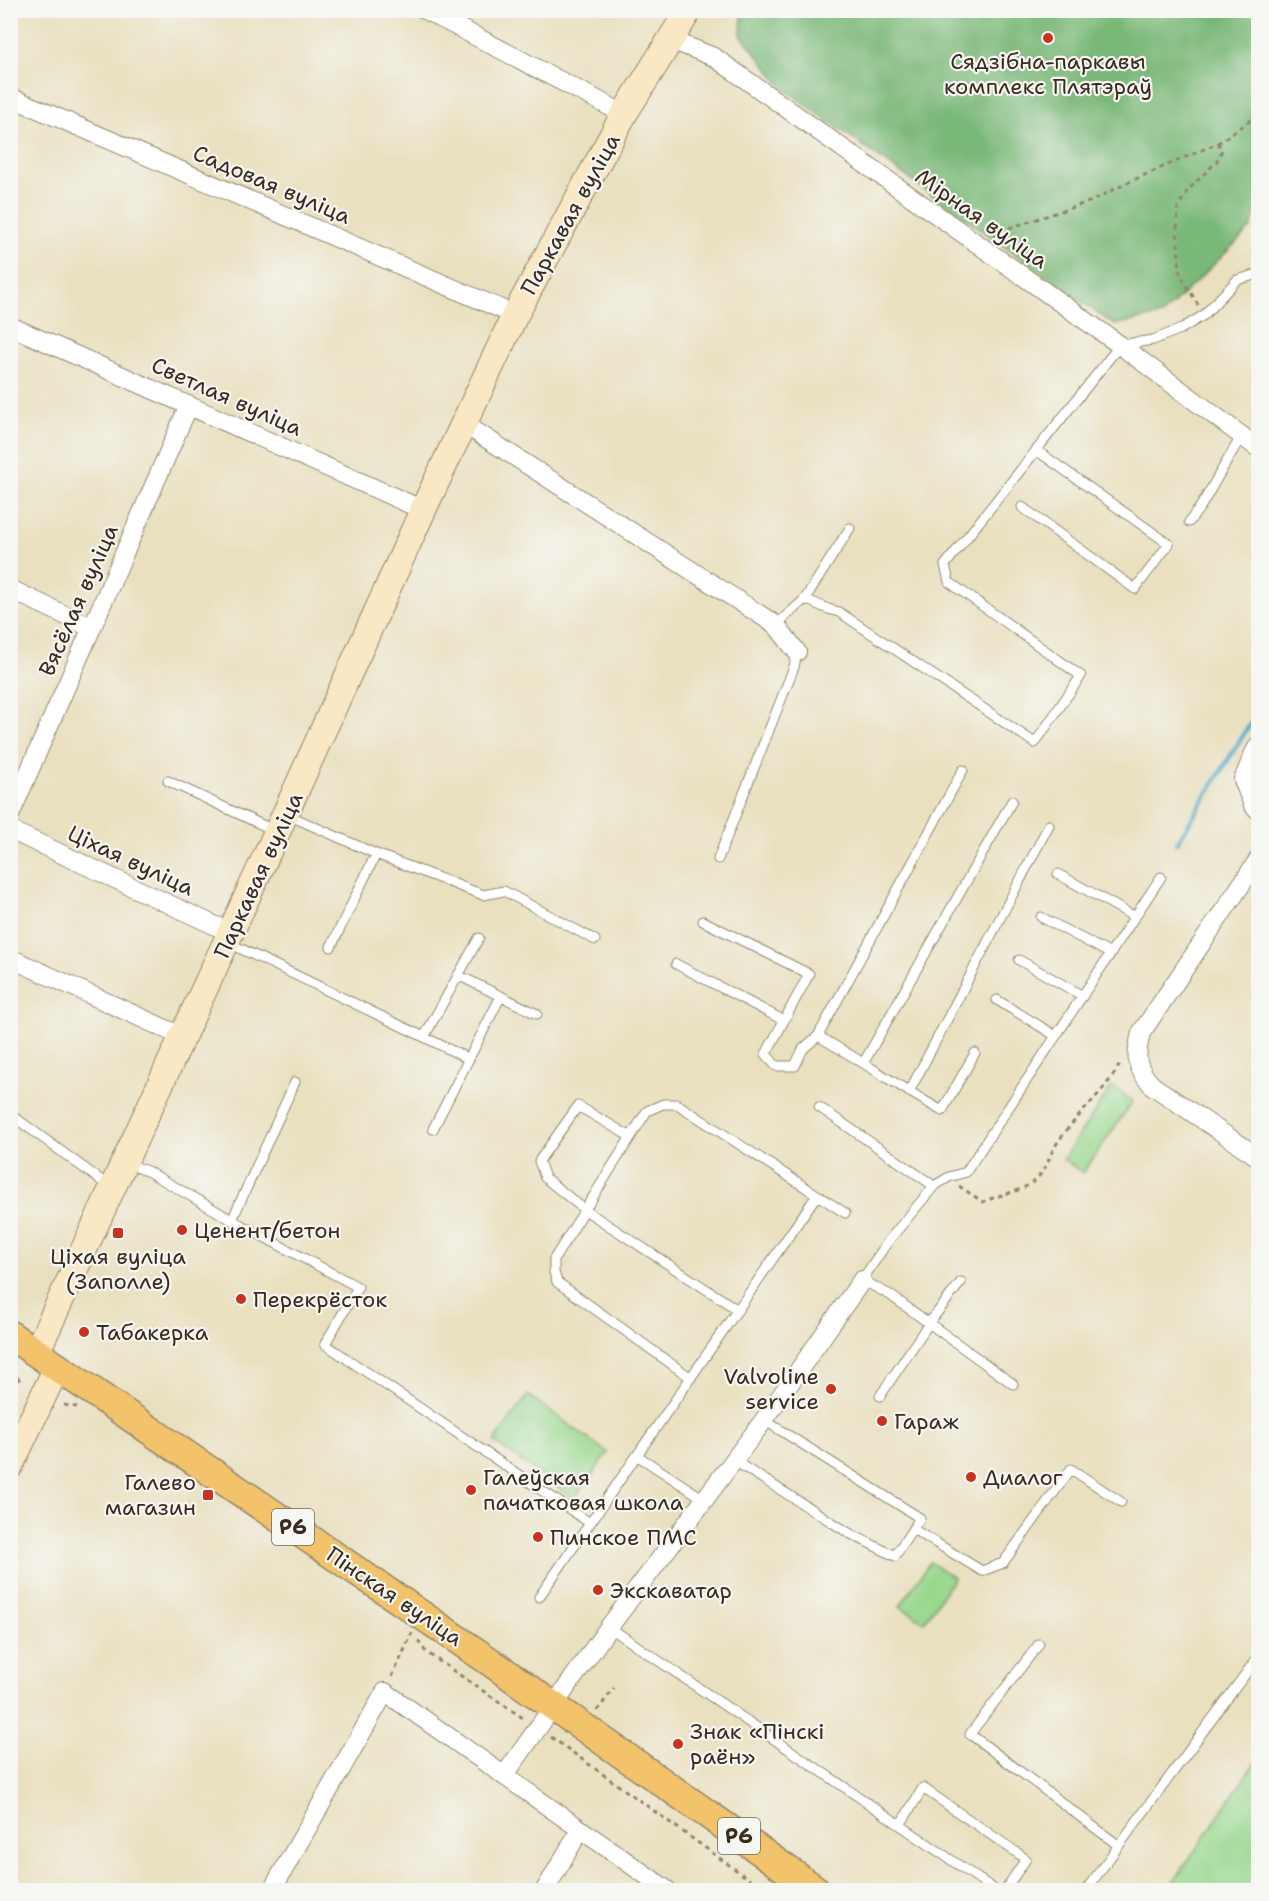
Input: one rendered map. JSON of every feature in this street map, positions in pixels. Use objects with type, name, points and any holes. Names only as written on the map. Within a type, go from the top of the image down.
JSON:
[{"type":"main road","name":"Пінская вуліца","points":[[10,1335],[545,1716],[816,1890]]},
{"type":"street","points":[[424,10],[624,114]]},
{"type":"street","name":"Паркавая вуліца","points":[[10,1466],[47,1360],[49,1324],[282,823],[423,510],[515,315],[624,114],[689,10]]},
{"type":"street","name":"Мірная вуліца","points":[[671,40],[714,57],[1120,345],[1258,448]]},
{"type":"street","name":"Садовая вуліца","points":[[10,97],[515,315]]},
{"type":"street","name":"Светлая вуліца","points":[[10,326],[423,510]]},
{"type":"street","name":"Вясёлая вуліца","points":[[10,815],[189,405]]},
{"type":"street","points":[[464,424],[776,625],[797,652]]},
{"type":"street","points":[[10,589],[92,628]]},
{"type":"street","points":[[1258,746],[1243,780],[1252,805],[1258,810]]},
{"type":"street","name":"Ціхая вуліца","points":[[10,830],[229,937]]},
{"type":"street","points":[[1258,860],[1142,1033],[1137,1056],[1143,1076],[1153,1086],[1258,1157]]},
{"type":"street","points":[[10,958],[183,1037]]},
{"type":"street","points":[[504,1776],[609,1628],[764,1420],[862,1280]]},
{"type":"street","points":[[272,1890],[385,1692],[667,1890]]},
{"type":"street","points":[[545,1890],[580,1830]]},
{"type":"lane","points":[[805,599],[839,612],[1035,743],[1081,676],[949,582],[945,565],[1120,345],[1153,340],[1181,329],[1204,315],[1237,280],[1258,274]]},
{"type":"lane","points":[[1189,522],[1201,506],[1242,435]]},
{"type":"lane","points":[[1022,507],[1135,589],[1169,544],[1036,450]]},
{"type":"lane","points":[[776,625],[805,599],[850,528]]},
{"type":"lane","points":[[718,859],[794,667],[797,652]]},
{"type":"lane","points":[[703,921],[808,974],[766,1054],[776,1066],[795,1066],[803,1049],[818,1036],[963,770]]},
{"type":"lane","points":[[168,781],[282,823],[376,854],[483,895],[504,891],[595,940]]},
{"type":"lane","points":[[864,1062],[1012,801]]},
{"type":"lane","points":[[909,1092],[1049,825]]},
{"type":"lane","points":[[332,947],[376,854]]},
{"type":"lane","points":[[1058,874],[1135,917]]},
{"type":"lane","points":[[1013,1384],[890,1295],[862,1280],[889,1240],[934,1186],[949,1177],[966,1172],[1161,877]]},
{"type":"lane","points":[[1041,917],[1111,954]]},
{"type":"lane","points":[[229,937],[469,1059]]},
{"type":"lane","points":[[424,1037],[478,938]]},
{"type":"lane","points":[[1019,960],[1083,996]]},
{"type":"lane","points":[[676,964],[783,1020]]},
{"type":"lane","points":[[458,975],[537,1014]]},
{"type":"lane","points":[[433,1129],[501,996]]},
{"type":"lane","points":[[997,1000],[1056,1036]]},
{"type":"lane","points":[[818,1036],[942,1111],[975,1053]]},
{"type":"lane","points":[[232,1220],[295,1082]]},
{"type":"lane","points":[[692,1378],[557,1282],[554,1272],[554,1259],[647,1111],[663,1104],[677,1104],[845,1213]]},
{"type":"lane","points":[[631,1137],[578,1106],[539,1161],[544,1178],[585,1210],[738,1310]]},
{"type":"lane","points":[[819,1107],[934,1186]]},
{"type":"lane","points":[[10,1114],[112,1189]]},
{"type":"lane","points":[[125,1162],[149,1172],[232,1220],[358,1287],[325,1344],[590,1523]]},
{"type":"lane","points":[[539,1597],[817,1195]]},
{"type":"lane","points":[[880,1396],[929,1323],[961,1282]]},
{"type":"lane","points":[[733,1460],[849,1533],[895,1556],[920,1518],[764,1420]]},
{"type":"lane","points":[[638,1456],[704,1499]]},
{"type":"lane","points":[[913,1529],[982,1571],[1003,1563],[1071,1468],[1121,1502]]},
{"type":"lane","points":[[609,1628],[995,1890]]},
{"type":"lane","points":[[1040,1644],[970,1734],[1118,1845]]},
{"type":"lane","points":[[1086,1890],[1258,1657]]},
{"type":"lane","points":[[900,1826],[923,1788],[1026,1859],[1005,1890]]},
{"type":"path","points":[[981,246],[1003,230],[1089,202],[1218,142],[1258,116]]},
{"type":"path","points":[[1204,315],[1180,274],[1178,207],[1188,190],[1217,161],[1222,150],[1218,142]]},
{"type":"path","points":[[949,1177],[983,1202],[1024,1189],[1036,1180],[1079,1113],[1109,1081],[1128,1047],[1137,1056]]},
{"type":"path","points":[[10,1371],[21,1381]]},
{"type":"path","points":[[385,1692],[412,1632]]},
{"type":"path","points":[[447,1667],[545,1716],[764,1890]]},
{"type":"path","points":[[913,1890],[914,1883]]},
{"type":"green space","name":"Сядзібна-паркавы комплекс Плятэраў","points":[[742,11],[1258,11],[1258,205],[1251,228],[1162,315],[1114,325],[785,90],[741,35]]},
{"type":"green space","points":[[1112,1086],[1133,1101],[1083,1173],[1063,1159]]},
{"type":"green space","points":[[528,1395],[608,1453],[574,1499],[494,1442]]},
{"type":"green space","points":[[930,1562],[954,1578],[924,1622],[900,1606]]},
{"type":"green space","points":[[1258,1758],[1257,1890],[1168,1890]]},
{"type":"waterway","points":[[1177,843],[1258,711]]},
{"type":"place","name":"Сядзібна-паркавы комплекс Плятэраў","points":[[1048,38]]},
{"type":"place","name":"Ценент/бетон","points":[[182,1230]]},
{"type":"place","name":"Ціхая вуліца (Заполле)","points":[[118,1233]]},
{"type":"place","name":"Перекрёсток","points":[[241,1299]]},
{"type":"place","name":"Табакерка","points":[[84,1332]]},
{"type":"place","name":"Valvoline service","points":[[831,1389]]},
{"type":"place","name":"Гараж","points":[[882,1421]]},
{"type":"place","name":"Диалог","points":[[971,1477]]},
{"type":"place","name":"Галеўская пачатковая школа","points":[[471,1490]]},
{"type":"place","name":"Галево магазин","points":[[208,1495]]},
{"type":"place","name":"Пинское ПМС","points":[[538,1537]]},
{"type":"place","name":"Экскаватар","points":[[598,1590]]},
{"type":"place","name":"Знак «Пінскі раён»","points":[[678,1744]]}]
